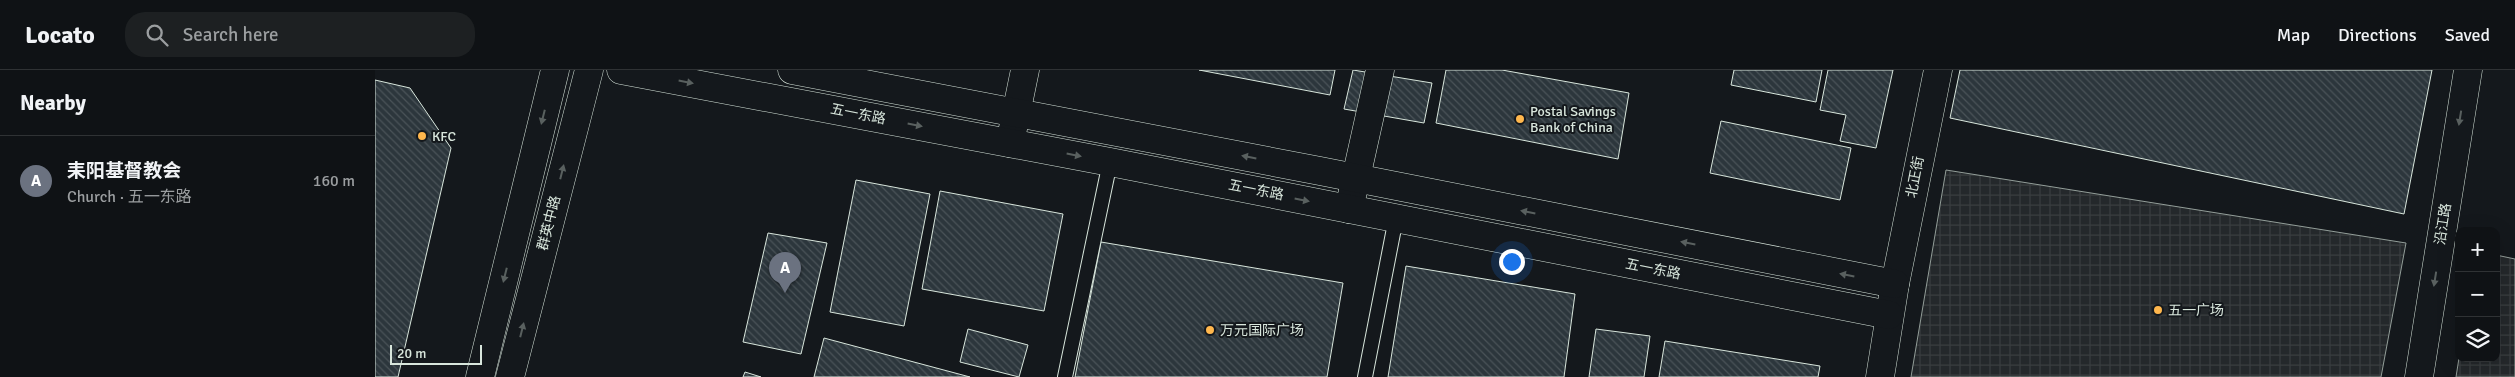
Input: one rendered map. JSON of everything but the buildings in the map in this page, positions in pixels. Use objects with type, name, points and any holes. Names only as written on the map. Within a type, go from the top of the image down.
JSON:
[{"type":"street","points":[[481,377],[555,70]]},
{"type":"street","name":"群英中路","points":[[510,377],[589,70]]},
{"type":"street","name":"五一东路","points":[[621,70],[1110,162],[1889,315]]},
{"type":"street","points":[[792,70],[1357,178],[1895,284]]},
{"type":"street","points":[[1010,143],[1025,70]]},
{"type":"street","points":[[1349,209],[1380,70]]},
{"type":"street","name":"北正街","points":[[1880,377],[1889,315],[1938,70]]},
{"type":"street","name":"沿江路","points":[[2419,377],[2468,70]]},
{"type":"street","name":"沿江路","points":[[2462,227],[2487,70]]},
{"type":"street","name":"沿江路","points":[[2437,377],[2455,268]]},
{"type":"lane","points":[[1065,377],[1110,162]]},
{"type":"lane","points":[[1365,377],[1396,218]]},
{"type":"shaded area","name":"五一广场","points":[[1946,170],[2406,243],[2381,377],[1911,377]]},
{"type":"shaded area","points":[[2500,256],[2515,259],[2515,377],[2456,377],[2458,362],[2500,362]]},
{"type":"place","name":"Postal Savings Bank of China","points":[[1520,119]]},
{"type":"place","name":"KFC","points":[[422,136]]},
{"type":"place","name":"耒阳基督教会","points":[[785,293]]},
{"type":"place","name":"五一广场","points":[[2158,310]]},
{"type":"place","name":"万元国际广场","points":[[1210,330]]}]
